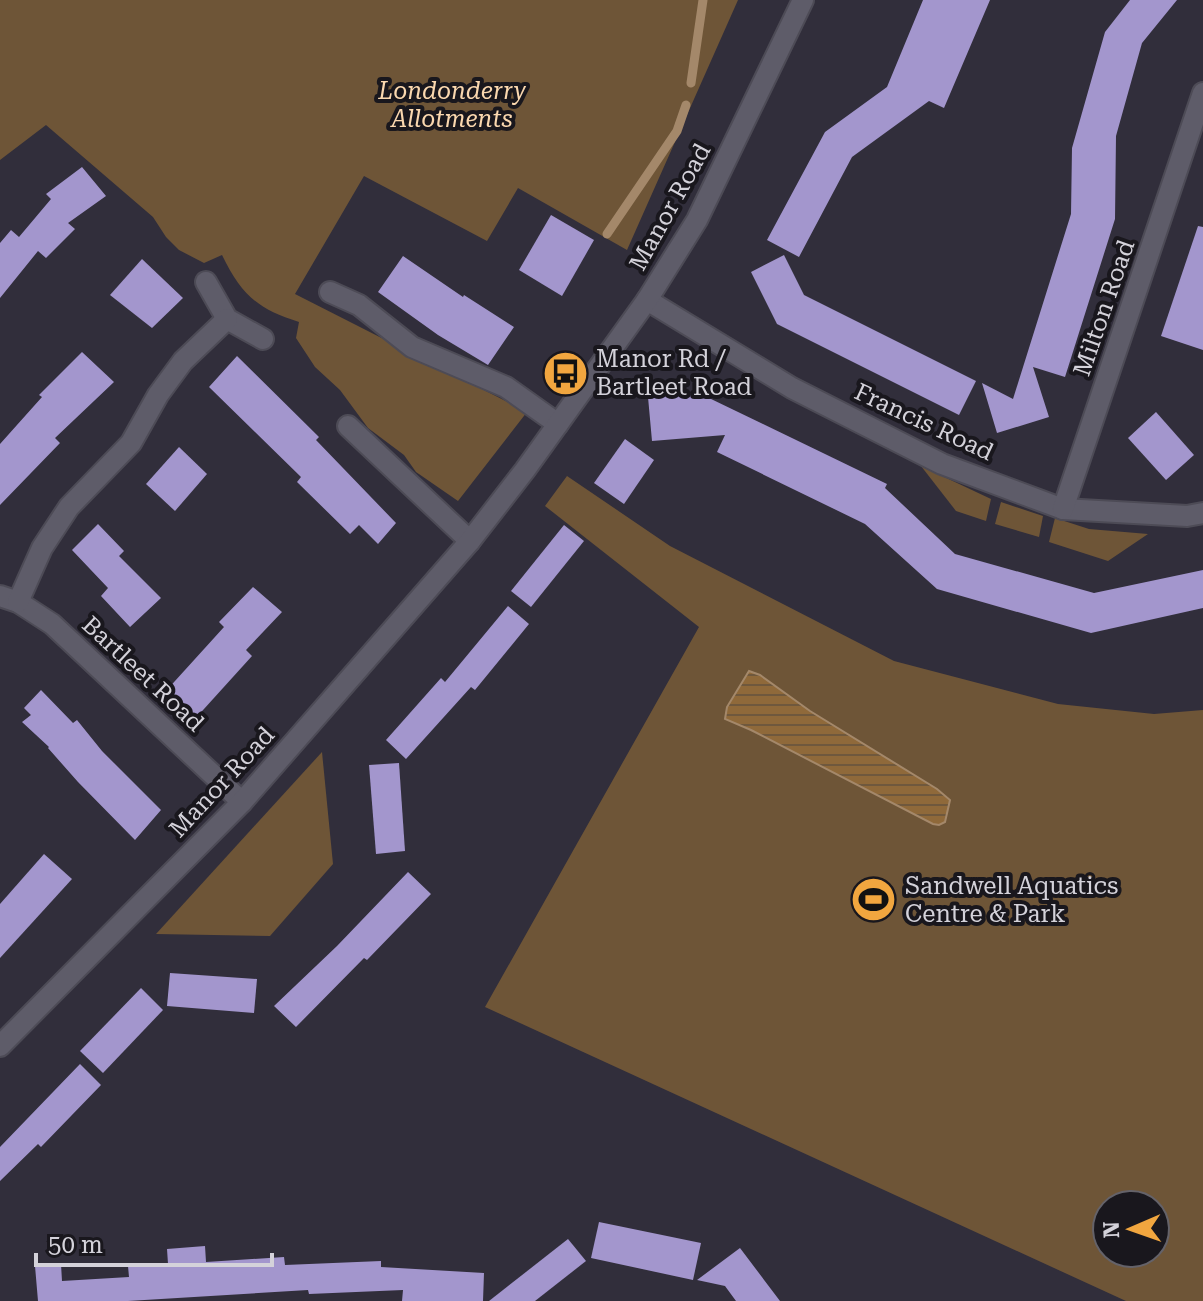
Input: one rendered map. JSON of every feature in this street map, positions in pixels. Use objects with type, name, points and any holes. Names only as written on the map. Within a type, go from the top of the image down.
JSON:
[{"type":"street","name":"Manor Road","points":[[0,1046],[242,802],[470,541],[647,300],[697,220],[803,0]]},
{"type":"street","name":"Milton Road","points":[[1063,509],[1198,124],[1203,93]]},
{"type":"street","points":[[206,282],[227,319],[263,339]]},
{"type":"street","points":[[330,292],[359,305],[412,347],[506,387],[558,424]]},
{"type":"street","name":"Francis Road","points":[[647,300],[792,388],[928,457],[1063,509],[1187,516],[1203,513]]},
{"type":"street","points":[[9,599],[69,507],[131,443],[158,395],[183,361],[227,319]]},
{"type":"street","points":[[348,426],[470,541]]},
{"type":"street","name":"Bartleet Road","points":[[9,599],[52,624],[242,802]]},
{"type":"green space","name":"Londonderry Allotments","points":[[0,0],[738,0],[627,250],[518,188],[487,241],[364,176],[295,294],[527,412],[458,501],[416,472],[404,455],[368,428],[340,390],[315,367],[296,338],[299,322],[272,312],[252,298],[236,280],[222,255],[204,263],[179,250],[153,217],[46,125],[0,160]]},
{"type":"green space","points":[[921,466],[991,499],[986,521],[956,511]]},
{"type":"green space","name":"Sandwell Aquatics Centre & Park","points":[[567,476],[670,546],[894,661],[1058,704],[1154,714],[1203,710],[1203,1301],[1126,1301],[485,1007],[699,627],[545,506]]},
{"type":"green space","points":[[1001,502],[1043,516],[1039,537],[995,524]]},
{"type":"green space","points":[[1055,518],[1089,529],[1148,534],[1108,561],[1049,542]]},
{"type":"green space","points":[[322,752],[333,864],[270,936],[156,934]]},
{"type":"shaded area","points":[[749,671],[760,675],[810,711],[937,789],[950,800],[945,822],[933,824],[725,719],[727,707]]},
{"type":"building","points":[[923,0],[990,0],[944,108],[929,101],[852,157],[799,257],[767,240],[825,132],[887,87]]},
{"type":"building","points":[[1130,0],[1177,0],[1142,43],[1116,136],[1115,219],[1065,377],[1033,367],[1049,417],[997,433],[982,383],[1013,399],[1071,214],[1072,148],[1105,32]]},
{"type":"building","points":[[82,167],[106,196],[68,223],[75,229],[46,258],[38,251],[0,298],[0,243],[11,230],[19,237],[51,199],[46,194]]},
{"type":"building","points":[[551,215],[594,240],[562,296],[519,270]]},
{"type":"building","points":[[1198,226],[1203,227],[1203,350],[1161,336]]},
{"type":"building","points":[[784,255],[804,295],[976,381],[959,415],[777,324],[751,272]]},
{"type":"building","points":[[403,256],[514,327],[488,365],[438,335],[378,292]]},
{"type":"building","points":[[142,259],[183,298],[152,328],[110,295]]},
{"type":"building","points":[[82,352],[114,382],[55,438],[60,443],[0,505],[0,444],[42,397],[39,395]]},
{"type":"building","points":[[237,356],[319,437],[316,440],[396,523],[378,544],[359,525],[350,534],[297,482],[301,477],[209,387]]},
{"type":"building","points":[[709,392],[709,398],[887,484],[885,488],[955,554],[1094,593],[1203,570],[1203,608],[1091,633],[937,589],[865,524],[717,452],[725,435],[652,441],[648,397]]},
{"type":"building","points":[[1156,412],[1194,455],[1166,480],[1128,438]]},
{"type":"building","points":[[625,439],[654,460],[624,504],[594,483]]},
{"type":"building","points":[[179,447],[207,474],[175,511],[146,484]]},
{"type":"building","points":[[98,524],[124,551],[119,556],[161,598],[130,627],[101,596],[108,588],[72,550]]},
{"type":"building","points":[[564,525],[584,541],[531,607],[511,591]]},
{"type":"building","points":[[253,587],[282,612],[246,650],[252,656],[194,720],[165,692],[224,627],[219,622]]},
{"type":"building","points":[[508,606],[529,624],[475,690],[471,687],[406,759],[386,740],[441,678],[445,682]]},
{"type":"building","points":[[41,690],[73,723],[77,720],[102,751],[161,810],[135,840],[22,722],[31,715],[24,708]]},
{"type":"building","points":[[399,763],[405,851],[376,854],[369,765]]},
{"type":"building","points":[[44,854],[72,879],[0,958],[0,904]]},
{"type":"building","points":[[408,872],[431,894],[296,1027],[274,1006]]},
{"type":"building","points":[[170,973],[257,979],[254,1013],[167,1006]]},
{"type":"building","points":[[141,988],[163,1010],[103,1073],[80,1051]]},
{"type":"building","points":[[80,1064],[101,1085],[41,1147],[38,1144],[0,1181],[0,1147]]},
{"type":"building","points":[[599,1222],[701,1243],[693,1280],[591,1258]]},
{"type":"building","points":[[568,1239],[586,1261],[535,1301],[489,1301]]},
{"type":"building","points":[[205,1246],[206,1262],[284,1257],[285,1265],[381,1261],[381,1267],[484,1273],[483,1301],[402,1301],[403,1290],[309,1294],[308,1290],[128,1301],[38,1301],[35,1266],[61,1264],[62,1281],[129,1277],[128,1266],[168,1264],[167,1249]]},
{"type":"building","points":[[740,1248],[780,1301],[736,1301],[725,1286],[697,1280]]},
{"type":"waterway","points":[[691,83],[703,0]]},
{"type":"waterway","points":[[607,234],[677,131],[686,105]]},
{"type":"place","name":"Manor Rd / Bartleet Road","points":[[565,373]]},
{"type":"place","name":"Sandwell Aquatics Centre & Park","points":[[874,900]]}]
